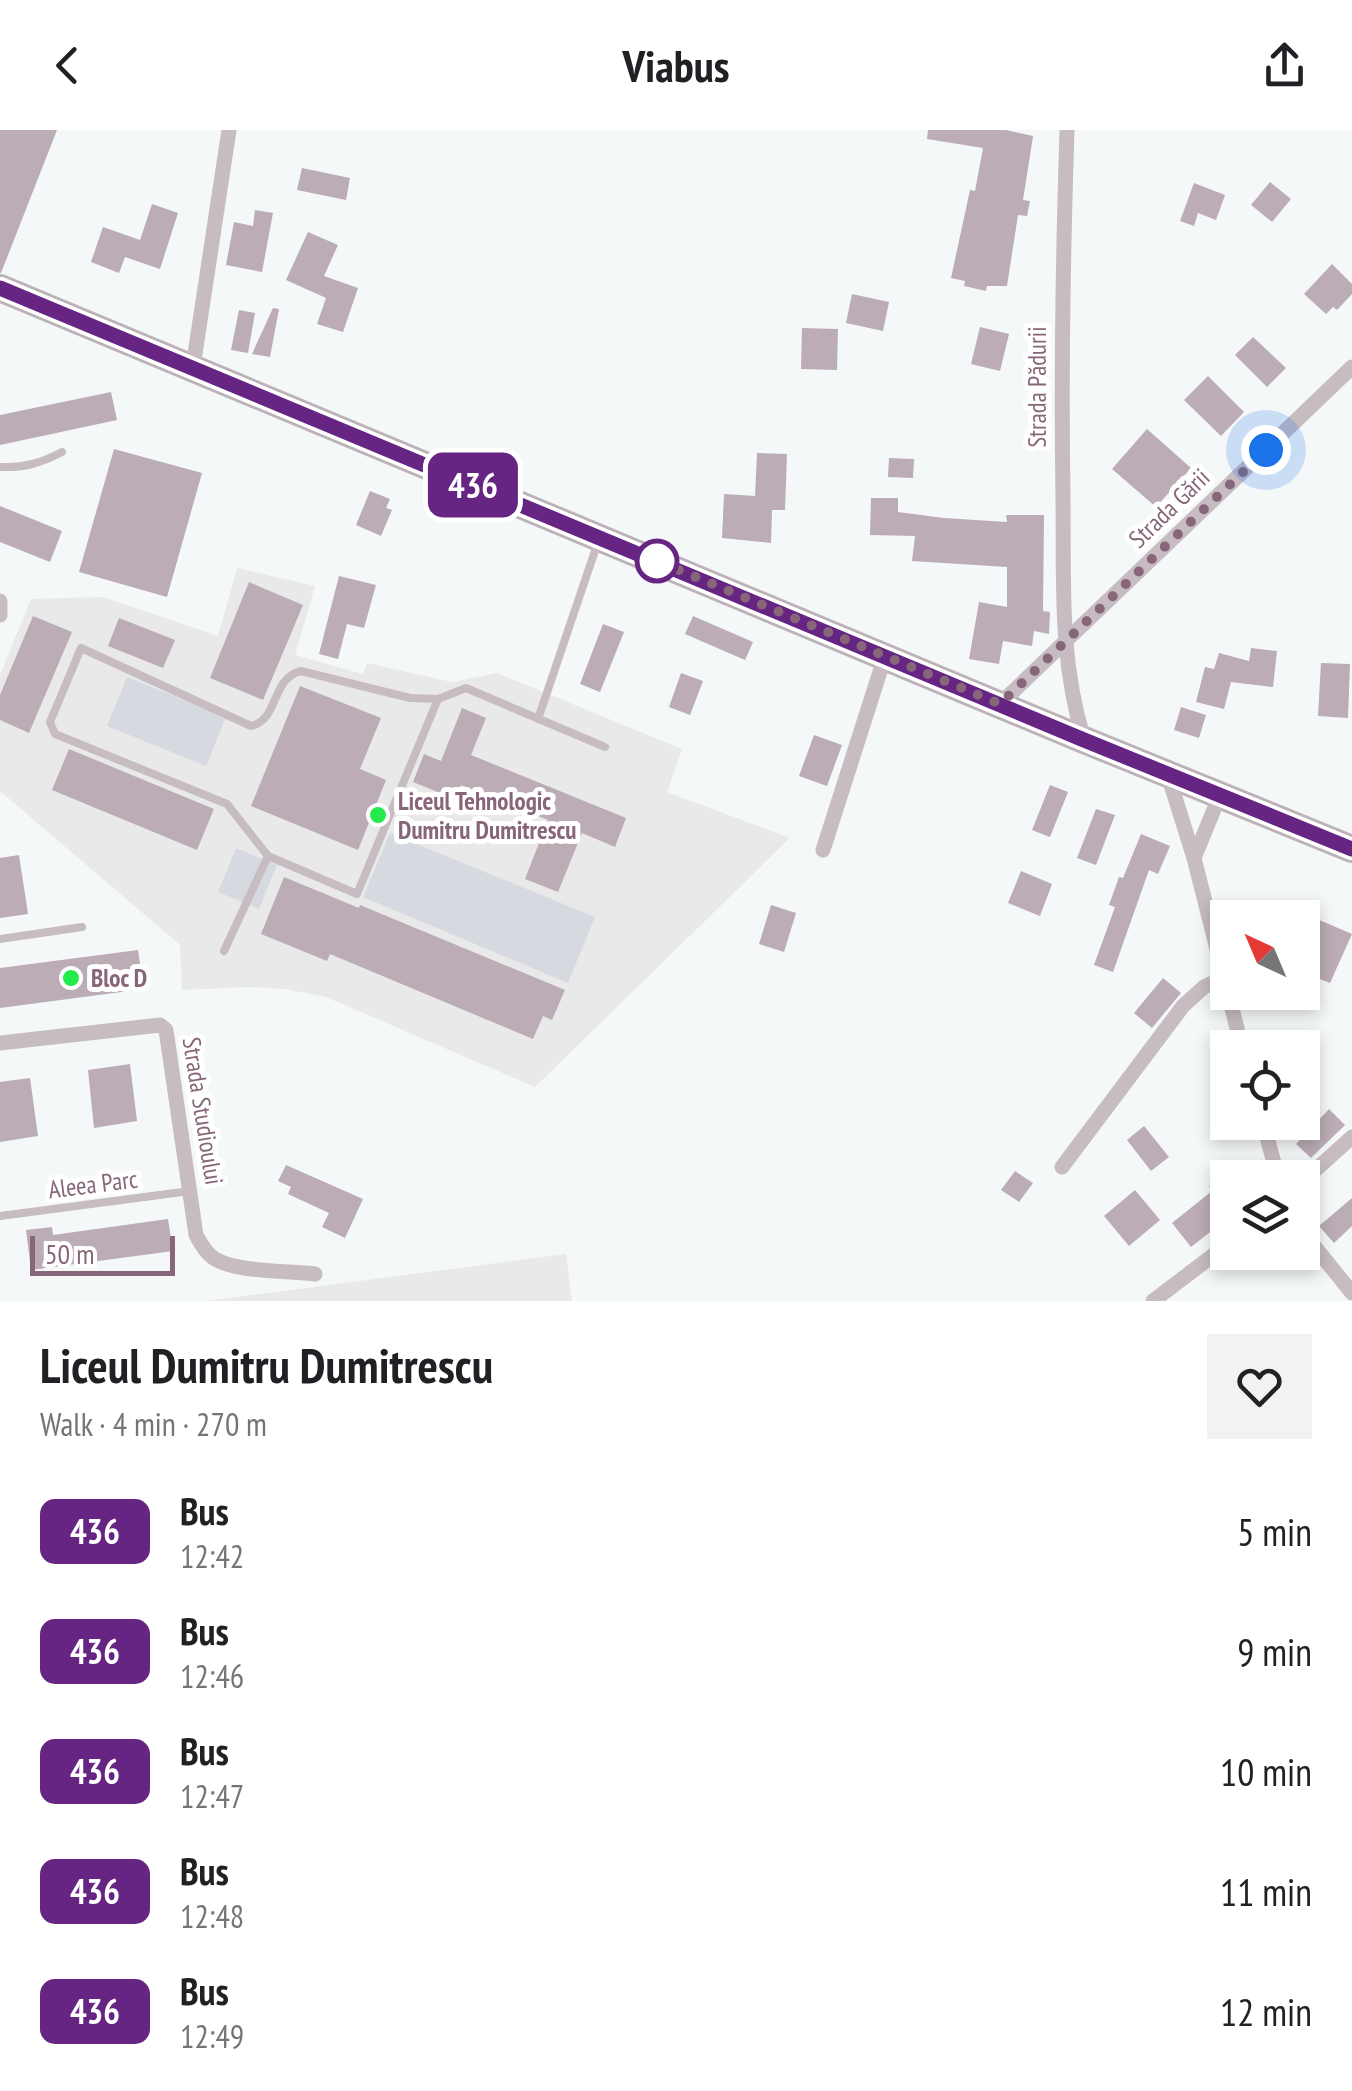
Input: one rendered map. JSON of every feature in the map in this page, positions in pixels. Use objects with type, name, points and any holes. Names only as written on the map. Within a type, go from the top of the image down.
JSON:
[{"type":"main road","points":[[0,288],[1352,848]]},
{"type":"street","points":[[193,367],[229,130]]},
{"type":"street","name":"Strada Pădurii","points":[[1068,130],[1061,328],[1064,643],[1070,697],[1084,740]]},
{"type":"street","name":"Strada Gării","points":[[1000,704],[1352,367]]},
{"type":"street","points":[[0,601],[0,614]]},
{"type":"street","points":[[823,850],[885,656]]},
{"type":"street","points":[[1168,775],[1210,924]]},
{"type":"street","points":[[1194,858],[1220,795]]},
{"type":"street","points":[[1062,1167],[1184,1006],[1210,984]]},
{"type":"street","name":"Strada Studioului","points":[[0,1043],[160,1025],[166,1030],[196,1235],[216,1260],[230,1265],[315,1274]]},
{"type":"street","points":[[1320,1166],[1352,1137]]},
{"type":"street","points":[[1320,1253],[1352,1293]]},
{"type":"street","points":[[1153,1301],[1210,1258]]},
{"type":"lane","points":[[0,467],[32,464],[62,452]]},
{"type":"lane","points":[[538,719],[599,538]]},
{"type":"lane","points":[[438,699],[357,894],[268,856],[227,804],[55,734],[50,722],[81,648],[251,726],[266,717],[289,674],[301,671],[410,698],[438,699],[466,688],[605,747]]},
{"type":"lane","points":[[224,951],[268,856]]},
{"type":"lane","points":[[0,939],[82,926]]},
{"type":"lane","name":"Aleea Parc","points":[[0,1216],[190,1191]]},
{"type":"shaded area","name":"Liceul Tehnologic Dumitru Dumitrescu","points":[[237,568],[315,586],[295,655],[363,674],[367,663],[452,682],[497,673],[682,749],[667,792],[790,838],[535,1087],[326,997],[250,987],[182,990],[180,945],[0,791],[0,675],[31,599],[103,597],[218,636]]},
{"type":"shaded area","points":[[127,677],[226,717],[206,766],[107,726]]},
{"type":"shaded area","points":[[390,833],[595,917],[568,983],[363,897]]},
{"type":"shaded area","points":[[236,848],[277,865],[259,909],[218,892]]},
{"type":"shaded area","points":[[566,1254],[572,1301],[207,1301]]},
{"type":"building","points":[[0,130],[57,130],[1,273],[0,273]]},
{"type":"building","points":[[928,130],[1006,130],[1033,136],[1023,200],[1030,201],[1027,216],[1018,215],[1007,286],[987,286],[986,291],[951,278],[983,148],[927,139]]},
{"type":"building","points":[[302,168],[350,178],[346,200],[297,190]]},
{"type":"building","points":[[1270,182],[1291,199],[1272,222],[1251,205]]},
{"type":"building","points":[[1194,183],[1225,195],[1216,220],[1198,213],[1194,226],[1180,221]]},
{"type":"building","points":[[152,204],[178,213],[160,269],[125,257],[119,273],[91,262],[103,227],[140,240]]},
{"type":"building","points":[[255,210],[273,213],[262,272],[226,265],[234,222],[253,226]]},
{"type":"building","points":[[308,232],[338,245],[324,276],[358,288],[343,332],[317,324],[326,298],[286,280]]},
{"type":"building","points":[[1332,264],[1352,284],[1352,294],[1337,310],[1333,307],[1326,314],[1304,294]]},
{"type":"building","points":[[852,294],[889,302],[883,331],[846,323]]},
{"type":"building","points":[[273,308],[279,309],[270,357],[252,354]]},
{"type":"building","points":[[239,310],[255,313],[248,353],[231,350]]},
{"type":"building","points":[[980,327],[1009,334],[1000,371],[971,364]]},
{"type":"building","points":[[802,328],[838,329],[837,370],[801,369]]},
{"type":"building","points":[[1253,337],[1286,368],[1267,387],[1235,355]]},
{"type":"building","points":[[1208,376],[1244,412],[1221,436],[1184,400]]},
{"type":"building","points":[[111,392],[117,420],[0,445],[0,415]]},
{"type":"building","points":[[1147,429],[1191,468],[1156,507],[1112,469]]},
{"type":"building","points":[[114,449],[202,473],[167,597],[79,572]]},
{"type":"building","points":[[757,453],[787,454],[785,510],[772,510],[771,543],[722,538],[724,494],[755,496]]},
{"type":"building","points":[[889,458],[914,459],[913,478],[888,477]]},
{"type":"building","points":[[370,491],[390,499],[386,508],[392,510],[381,536],[356,525]]},
{"type":"building","points":[[871,498],[898,498],[898,512],[944,518],[1007,522],[1006,515],[1044,515],[1043,611],[1050,612],[1049,634],[1034,631],[1032,646],[1003,641],[999,664],[969,659],[979,602],[1007,607],[1007,567],[912,561],[915,536],[870,535]]},
{"type":"building","points":[[0,506],[62,531],[50,562],[0,542]]},
{"type":"building","points":[[339,576],[376,585],[364,628],[347,624],[338,659],[319,654]]},
{"type":"building","points":[[249,582],[303,605],[263,700],[210,678]]},
{"type":"building","points":[[33,616],[72,632],[29,733],[0,720],[0,695]]},
{"type":"building","points":[[693,616],[753,642],[745,660],[685,634]]},
{"type":"building","points":[[119,618],[175,640],[163,668],[108,646]]},
{"type":"building","points":[[603,624],[624,632],[600,692],[580,684]]},
{"type":"building","points":[[1251,648],[1277,651],[1273,687],[1231,682],[1224,709],[1196,702],[1205,667],[1214,669],[1219,653],[1249,661]]},
{"type":"building","points":[[1321,663],[1350,664],[1348,718],[1318,716]]},
{"type":"building","points":[[681,673],[703,681],[690,715],[669,707]]},
{"type":"building","points":[[300,686],[381,718],[360,769],[386,780],[358,850],[251,806]]},
{"type":"building","points":[[1181,707],[1206,715],[1199,738],[1174,730]]},
{"type":"building","points":[[462,708],[486,718],[471,755],[626,818],[615,847],[582,833],[558,892],[525,879],[548,820],[461,785],[455,799],[413,782],[424,754],[441,761]]},
{"type":"building","points":[[814,735],[842,745],[827,786],[799,776]]},
{"type":"building","points":[[69,749],[214,809],[197,850],[52,790]]},
{"type":"building","points":[[1050,785],[1068,792],[1050,837],[1032,830]]},
{"type":"building","points":[[1096,809],[1115,815],[1096,865],[1077,858]]},
{"type":"building","points":[[1141,834],[1170,846],[1158,874],[1149,870],[1113,972],[1094,965],[1115,907],[1109,905],[1119,877],[1123,878]]},
{"type":"building","points":[[19,855],[28,914],[0,918],[0,858]]},
{"type":"building","points":[[1021,871],[1052,884],[1040,916],[1008,903]]},
{"type":"building","points":[[284,877],[565,990],[552,1020],[543,1016],[533,1039],[330,954],[327,961],[261,934]]},
{"type":"building","points":[[771,905],[796,913],[784,952],[759,944]]},
{"type":"building","points":[[1320,920],[1352,934],[1330,983],[1320,979]]},
{"type":"building","name":"Bloc D","points":[[138,950],[144,989],[0,1008],[0,968]]},
{"type":"building","points":[[1163,978],[1181,993],[1152,1028],[1134,1013]]},
{"type":"building","points":[[130,1064],[137,1121],[94,1128],[88,1070]]},
{"type":"building","points":[[30,1078],[38,1136],[0,1142],[0,1082]]},
{"type":"building","points":[[1329,1109],[1345,1125],[1311,1158],[1296,1144],[1300,1140],[1320,1140],[1320,1119]]},
{"type":"building","points":[[1144,1126],[1169,1157],[1151,1171],[1127,1140]]},
{"type":"building","points":[[286,1165],[363,1199],[345,1238],[322,1227],[329,1213],[288,1194],[291,1187],[278,1181]]},
{"type":"building","points":[[1015,1171],[1033,1183],[1019,1202],[1001,1190]]},
{"type":"building","points":[[1135,1190],[1160,1220],[1129,1246],[1104,1216]]},
{"type":"building","points":[[1210,1193],[1210,1232],[1191,1247],[1172,1223]]},
{"type":"building","points":[[1352,1198],[1352,1226],[1334,1243],[1320,1225]]},
{"type":"building","points":[[168,1219],[173,1251],[31,1270],[26,1230],[52,1227],[53,1235]]},
{"type":"bus line","name":"436","points":[[0,288],[1352,849]]},
{"type":"place","name":"Liceul Tehnologic Dumitru Dumitrescu","points":[[378,815]]},
{"type":"place","name":"Bloc D","points":[[71,978]]},
{"type":"route","points":[[657,561],[643,555],[1000,704],[1266,450]]}]
